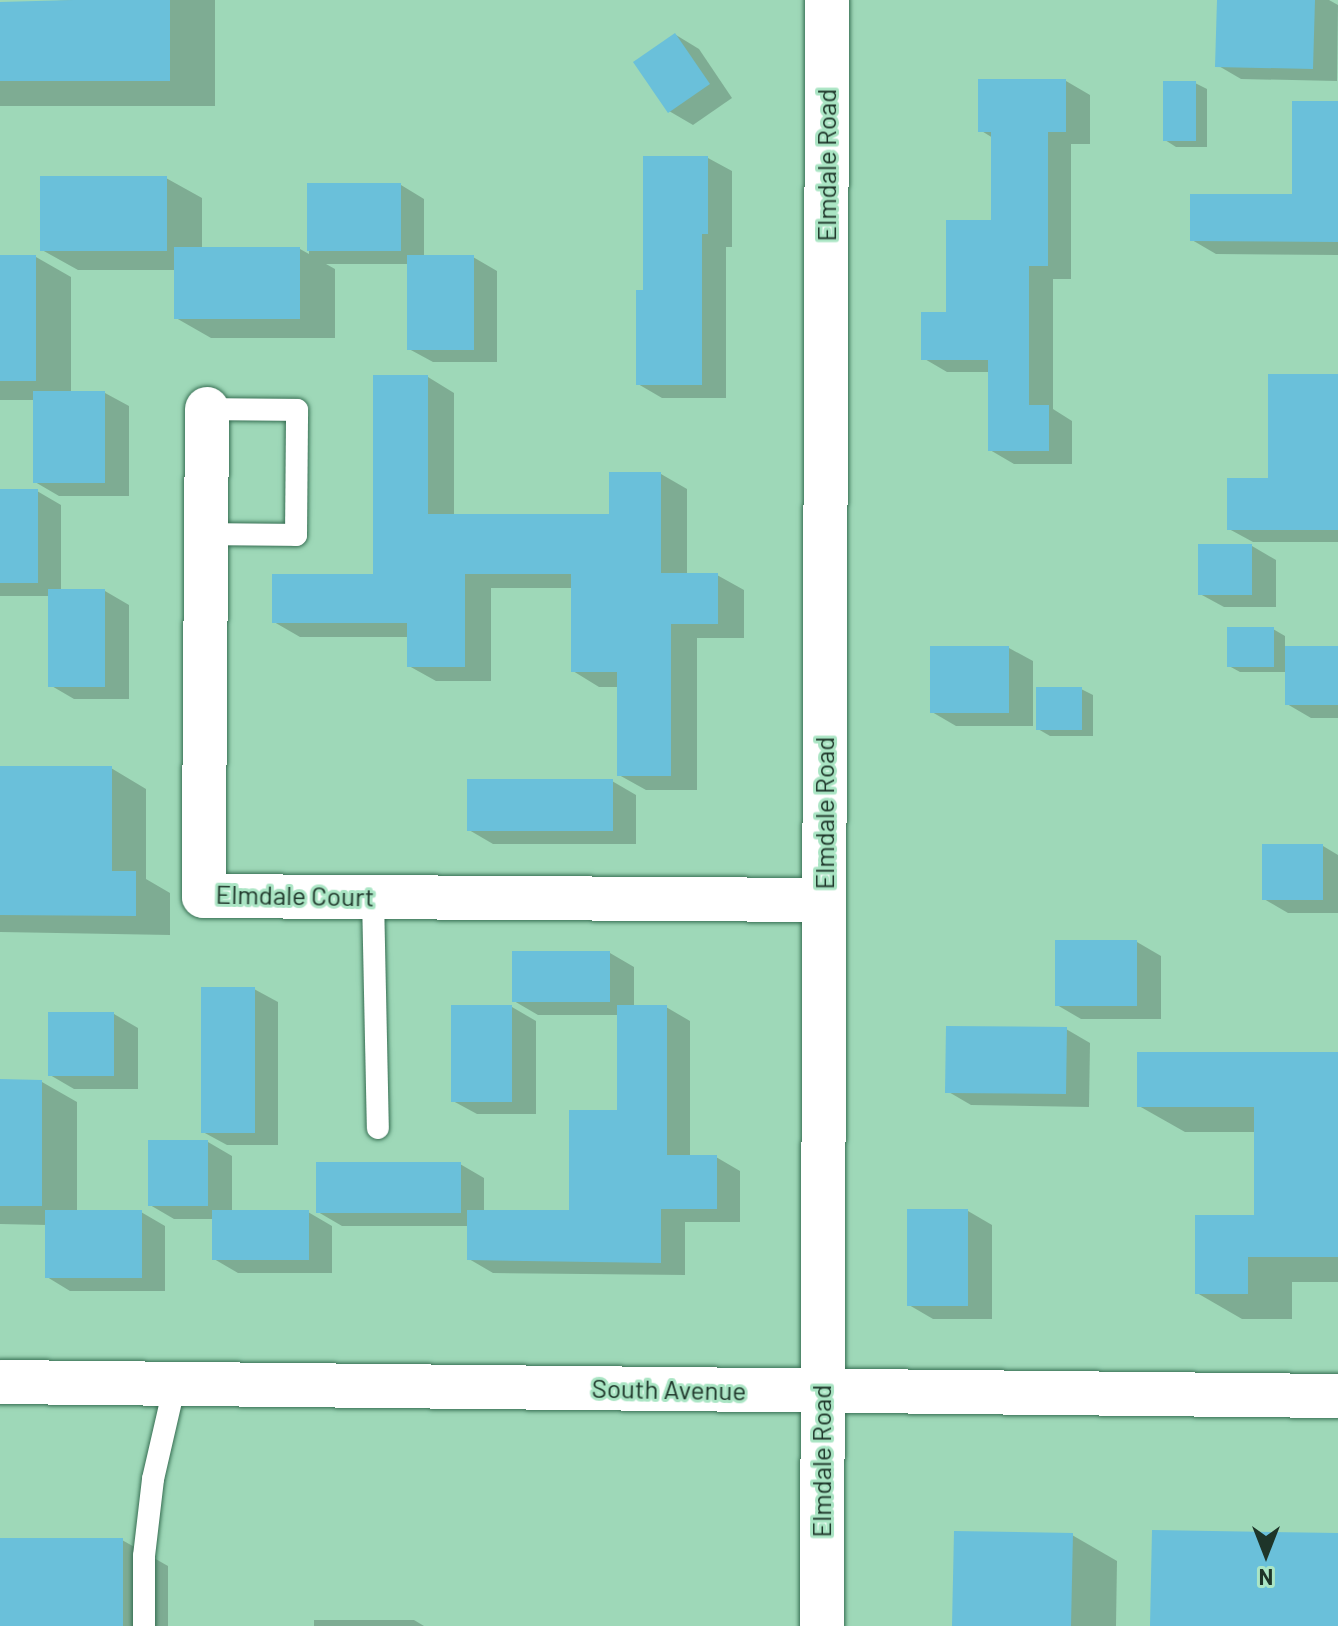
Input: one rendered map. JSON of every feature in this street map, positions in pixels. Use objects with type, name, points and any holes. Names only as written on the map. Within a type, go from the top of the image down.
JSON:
[{"type":"street","name":"Elmdale Road","points":[[822,1626],[827,0]]},
{"type":"street","name":"Elmdale Court","points":[[207,409],[204,896],[823,900]]},
{"type":"street","name":"South Avenue","points":[[0,1382],[1338,1396]]},
{"type":"lane","points":[[206,534],[296,535],[297,410],[207,409]]},
{"type":"lane","points":[[373,897],[378,1128]]},
{"type":"lane","points":[[144,1626],[144,1556],[153,1479],[175,1384]]},
{"type":"building","points":[[170,0],[170,81],[0,81],[0,2]]},
{"type":"building","points":[[1217,0],[1315,0],[1313,69],[1215,67]]},
{"type":"building","points":[[675,33],[710,84],[668,113],[633,62]]},
{"type":"building","points":[[978,79],[1066,79],[1066,132],[1048,132],[1048,266],[1029,266],[1029,405],[1049,405],[1049,451],[988,451],[988,360],[921,360],[921,312],[946,312],[946,220],[991,220],[991,132],[978,132]]},
{"type":"building","points":[[1163,81],[1196,81],[1196,141],[1163,141]]},
{"type":"building","points":[[1292,101],[1338,101],[1338,242],[1190,241],[1190,194],[1292,194]]},
{"type":"building","points":[[643,156],[708,156],[708,234],[702,234],[702,385],[636,385],[636,290],[643,290]]},
{"type":"building","points":[[40,176],[167,176],[167,251],[40,251]]},
{"type":"building","points":[[307,183],[401,183],[401,251],[307,251]]},
{"type":"building","points":[[174,247],[300,247],[300,319],[174,319]]},
{"type":"building","points":[[0,255],[36,255],[36,381],[0,381]]},
{"type":"building","points":[[407,255],[474,255],[474,350],[407,350]]},
{"type":"building","points":[[1268,374],[1338,374],[1338,530],[1227,530],[1227,478],[1268,478]]},
{"type":"building","points":[[373,375],[428,375],[428,514],[609,514],[609,472],[661,472],[661,573],[718,573],[718,624],[671,624],[671,776],[617,776],[617,672],[571,672],[571,574],[465,574],[465,667],[407,667],[407,623],[272,623],[272,574],[373,574]]},
{"type":"building","points":[[33,391],[105,391],[105,483],[33,483]]},
{"type":"building","points":[[0,489],[38,489],[38,583],[0,583]]},
{"type":"building","points":[[1198,544],[1252,544],[1252,595],[1198,595]]},
{"type":"building","points":[[48,589],[105,589],[105,687],[48,687]]},
{"type":"building","points":[[1227,627],[1274,627],[1274,667],[1227,667]]},
{"type":"building","points":[[930,646],[1009,646],[1009,713],[930,713]]},
{"type":"building","points":[[1285,646],[1338,646],[1338,705],[1285,705]]},
{"type":"building","points":[[1036,687],[1082,687],[1082,730],[1036,730]]},
{"type":"building","points":[[0,766],[112,766],[112,871],[136,871],[136,916],[0,915]]},
{"type":"building","points":[[467,779],[613,779],[613,831],[467,831]]},
{"type":"building","points":[[1262,844],[1323,844],[1323,900],[1262,900]]},
{"type":"building","points":[[1055,940],[1137,940],[1137,1006],[1055,1006]]},
{"type":"building","points":[[512,951],[610,951],[610,1002],[512,1002]]},
{"type":"building","points":[[201,987],[255,987],[255,1133],[201,1133]]},
{"type":"building","points":[[451,1005],[512,1005],[512,1102],[451,1102]]},
{"type":"building","points":[[617,1005],[667,1005],[667,1155],[717,1155],[717,1209],[661,1209],[661,1263],[467,1260],[467,1210],[569,1210],[569,1110],[617,1110]]},
{"type":"building","points":[[48,1012],[114,1012],[114,1076],[48,1076]]},
{"type":"building","points":[[946,1026],[1067,1027],[1066,1094],[945,1093]]},
{"type":"building","points":[[1137,1052],[1338,1052],[1338,1257],[1248,1257],[1248,1294],[1195,1294],[1195,1215],[1254,1215],[1254,1107],[1137,1107]]},
{"type":"building","points":[[0,1079],[42,1080],[42,1206],[0,1206]]},
{"type":"building","points":[[148,1140],[208,1140],[208,1206],[148,1206]]},
{"type":"building","points":[[316,1162],[461,1162],[461,1213],[316,1213]]},
{"type":"building","points":[[907,1209],[968,1209],[968,1306],[907,1306]]},
{"type":"building","points":[[45,1210],[142,1210],[142,1278],[45,1278]]},
{"type":"building","points":[[212,1210],[309,1210],[309,1260],[212,1260]]},
{"type":"building","points":[[1152,1530],[1338,1533],[1338,1626],[1150,1626]]},
{"type":"building","points":[[954,1531],[1073,1533],[1071,1626],[952,1626]]},
{"type":"building","points":[[0,1538],[123,1538],[123,1626],[0,1626]]}]
